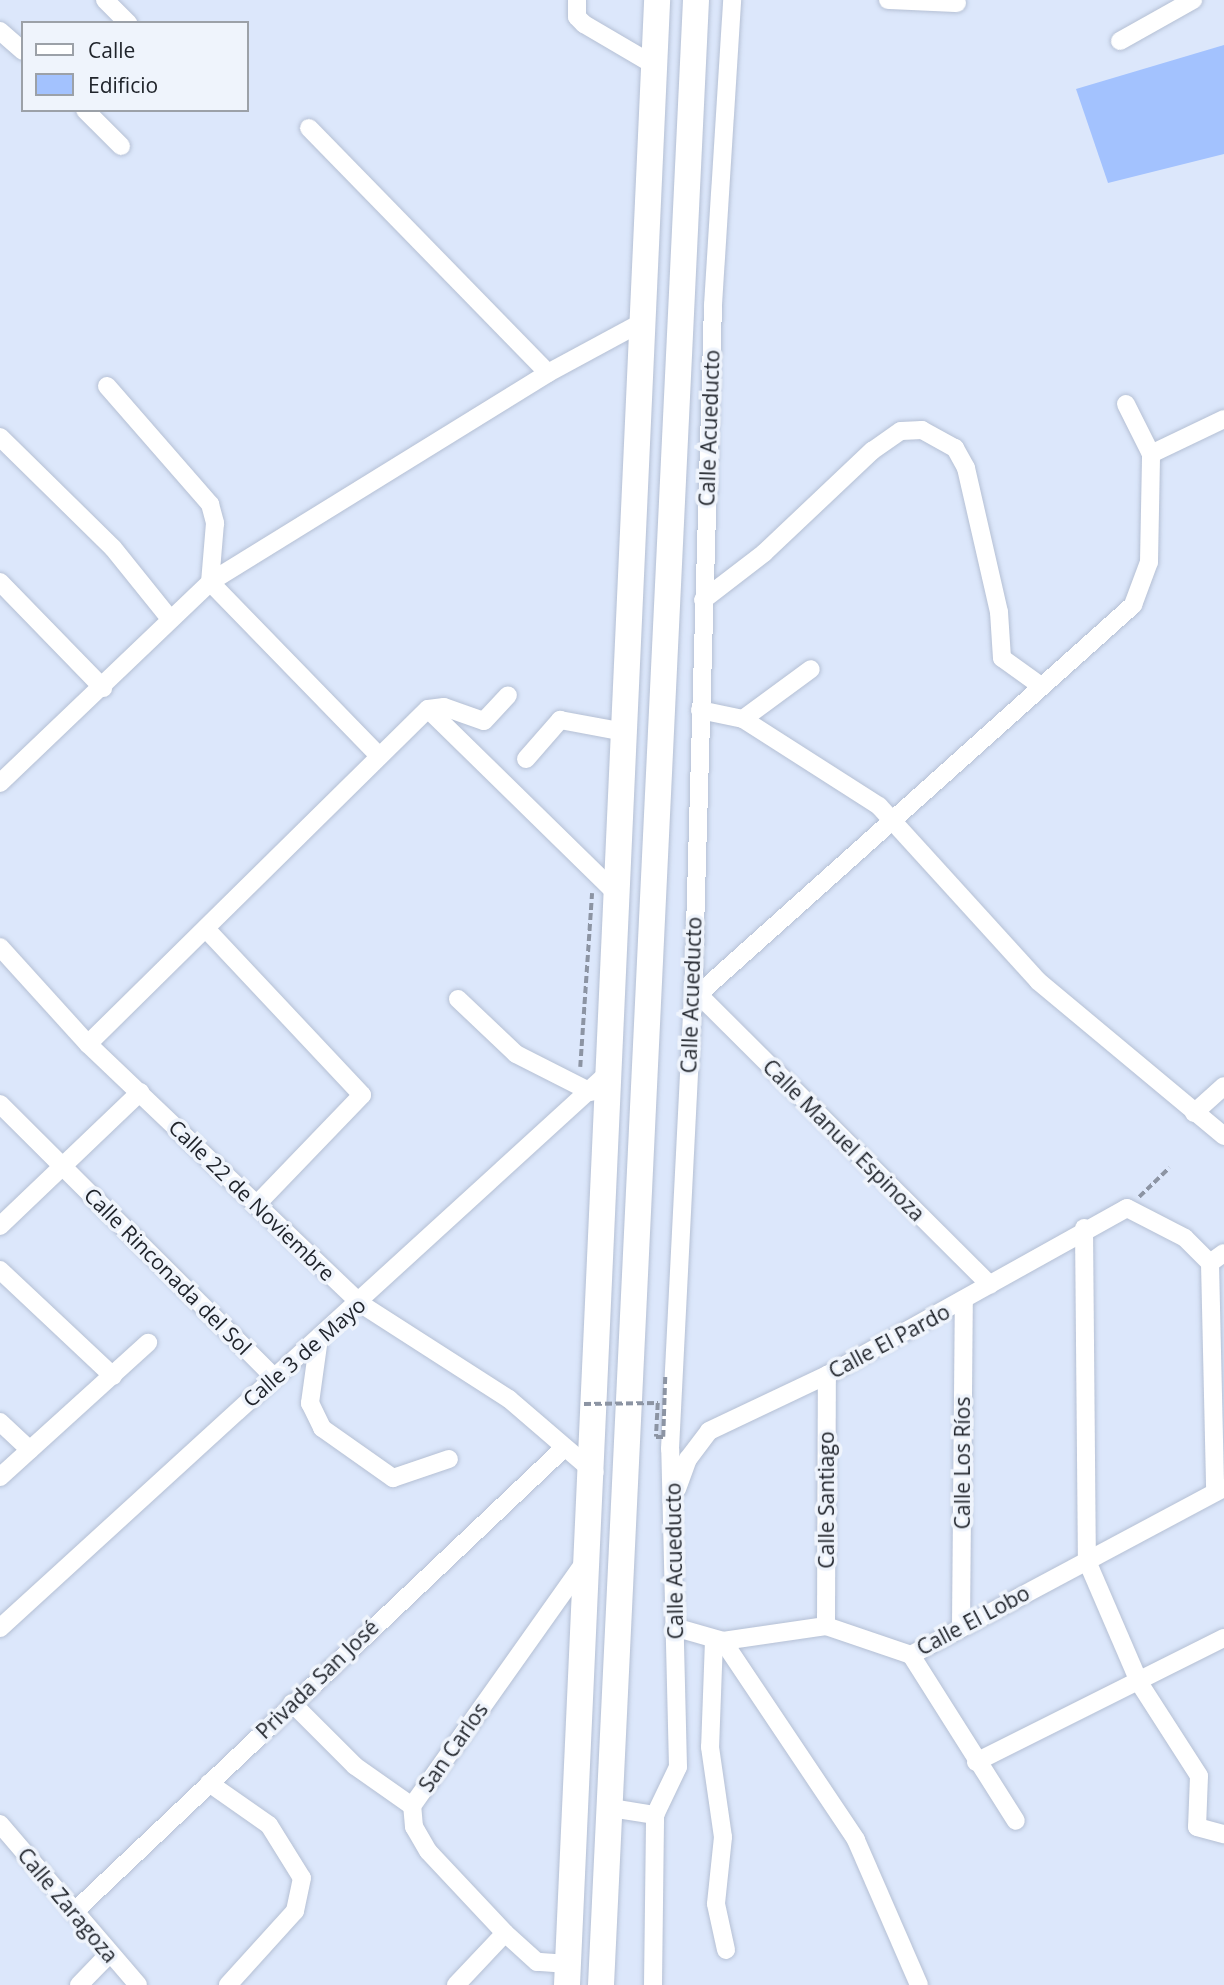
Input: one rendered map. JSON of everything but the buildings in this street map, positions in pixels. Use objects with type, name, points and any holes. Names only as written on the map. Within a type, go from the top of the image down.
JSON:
[{"type":"highway","points":[[568,1975],[595,1473],[599,1083],[616,892],[657,0]]},
{"type":"highway","points":[[601,1985],[696,0]]},
{"type":"street","points":[[105,0],[126,21]]},
{"type":"street","points":[[577,0],[577,17],[584,24],[654,65]]},
{"type":"street","name":"Calle Acueducto","points":[[653,1985],[655,1815],[677,1768],[675,1493],[670,1449],[695,997],[700,710],[713,304],[732,0]]},
{"type":"street","points":[[888,0],[957,3]]},
{"type":"street","points":[[1119,41],[1192,0]]},
{"type":"street","points":[[0,31],[21,49]]},
{"type":"street","points":[[87,112],[121,146]]},
{"type":"street","points":[[309,128],[548,373]]},
{"type":"street","points":[[682,299],[713,304]]},
{"type":"street","points":[[0,783],[103,688],[210,582],[548,373],[644,321]]},
{"type":"street","points":[[107,386],[210,504],[215,523],[210,582],[379,756]]},
{"type":"street","points":[[695,997],[891,818],[1133,605],[1145,584],[1150,454],[1126,404]]},
{"type":"street","points":[[1150,454],[1224,419]]},
{"type":"street","points":[[703,600],[764,553],[872,451],[901,431],[922,430],[955,448],[966,468],[999,612],[1002,658],[1041,686]]},
{"type":"street","points":[[0,436],[113,548],[170,619]]},
{"type":"street","points":[[0,582],[103,688]]},
{"type":"street","points":[[743,719],[811,669]]},
{"type":"street","points":[[88,1044],[208,931],[428,709],[444,707],[484,721],[508,695]]},
{"type":"street","points":[[428,709],[616,892]]},
{"type":"street","points":[[700,710],[743,719],[891,818],[1038,981],[1224,1136]]},
{"type":"street","points":[[526,759],[560,720],[624,732]]},
{"type":"street","points":[[208,931],[362,1095],[256,1205]]},
{"type":"street","name":"Calle 22 de Noviembre","points":[[0,947],[88,1044],[361,1304],[509,1399],[563,1449],[595,1473]]},
{"type":"street","name":"Calle Manuel Espinoza","points":[[695,997],[990,1285]]},
{"type":"street","points":[[458,999],[516,1054],[599,1083]]},
{"type":"street","name":"Calle 3 de Mayo","points":[[0,1628],[273,1376],[361,1304],[599,1083]]},
{"type":"street","points":[[1194,1113],[1224,1086]]},
{"type":"street","points":[[0,1226],[140,1093]]},
{"type":"street","name":"Calle Rinconada del Sol","points":[[0,1104],[273,1376]]},
{"type":"street","points":[[1127,1208],[1217,1258],[1219,1490]]},
{"type":"street","name":"Calle El Pardo","points":[[675,1493],[688,1459],[709,1431],[827,1375],[964,1301],[1084,1228],[1127,1208]]},
{"type":"street","points":[[1084,1228],[1087,1561],[1140,1684],[1199,1776],[1197,1827],[1224,1834]]},
{"type":"street","points":[[0,1270],[113,1377]]},
{"type":"street","name":"Calle Los Ríos","points":[[961,1625],[964,1301]]},
{"type":"street","points":[[319,1338],[310,1403],[322,1428],[393,1478],[449,1459]]},
{"type":"street","points":[[0,1477],[148,1343]]},
{"type":"street","name":"Calle Santiago","points":[[826,1626],[827,1375]]},
{"type":"street","points":[[0,1422],[30,1450]]},
{"type":"street","name":"Privada San José","points":[[74,1912],[563,1449]]},
{"type":"street","name":"Calle El Lobo","points":[[674,1627],[718,1641],[826,1626],[911,1655],[961,1625],[1219,1490]]},
{"type":"street","name":"San Carlos","points":[[568,1975],[537,1962],[505,1933],[428,1851],[414,1827],[412,1806],[589,1556]]},
{"type":"street","points":[[976,1762],[1140,1684],[1224,1638]]},
{"type":"street","points":[[718,1641],[710,1747],[723,1837],[716,1904],[726,1951]]},
{"type":"street","points":[[718,1641],[856,1840],[919,1985]]},
{"type":"street","points":[[911,1655],[976,1762],[1016,1821]]},
{"type":"street","points":[[292,1703],[355,1766],[412,1806]]},
{"type":"street","points":[[209,1783],[269,1825],[302,1878],[295,1912],[228,1985]]},
{"type":"street","points":[[611,1808],[655,1815]]},
{"type":"street","name":"Calle Zaragoza","points":[[0,1824],[138,1985]]},
{"type":"street","points":[[456,1985],[505,1933]]},
{"type":"street","points":[[79,1985],[109,1954]]},
{"type":"path","points":[[1127,1208],[1170,1168]]},
{"type":"path","points":[[584,1404],[658,1403],[656,1437],[663,1437],[665,1377]]}]
